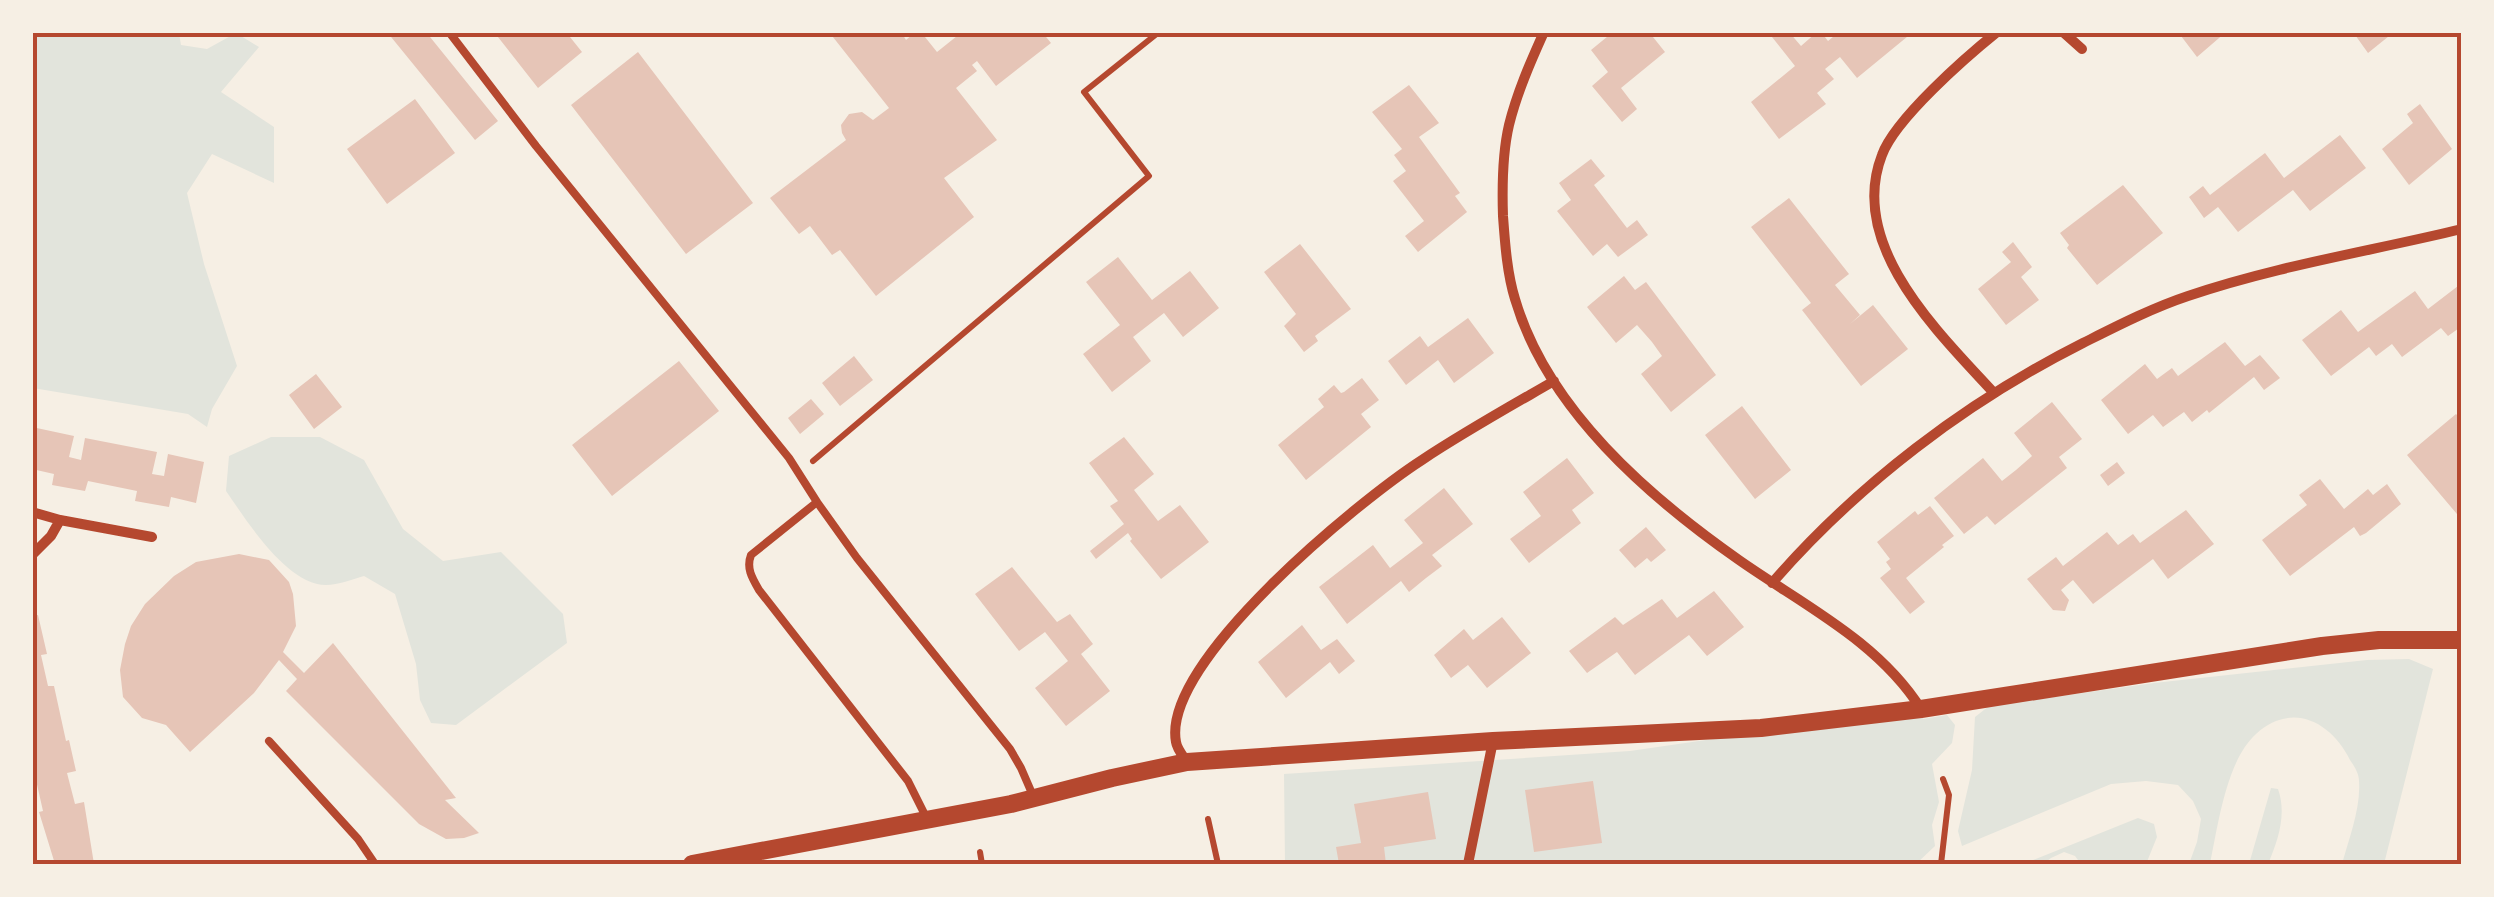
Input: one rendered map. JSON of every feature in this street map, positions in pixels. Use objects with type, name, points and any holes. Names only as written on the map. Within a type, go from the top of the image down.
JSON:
[{"type":"street","points":[[1544,32],[1508,128],[1501,180],[1504,236],[1514,298],[1533,345],[1554,381],[1604,445],[1645,486],[1702,534],[1874,652],[1907,687],[1920,709]]},
{"type":"street","points":[[1994,392],[1919,307],[1896,272],[1881,238],[1875,176],[1882,152],[1894,132],[1997,32]]},
{"type":"street","points":[[2062,32],[2082,49]]},
{"type":"street","points":[[1772,583],[1801,550],[1954,419],[1994,392],[2128,320],[2187,296],[2280,270],[2462,229]]},
{"type":"street","points":[[1187,762],[1176,744],[1180,705],[1226,634],[1259,595],[1383,488],[1464,433],[1554,381]]},
{"type":"street","points":[[32,512],[152,537]]},
{"type":"street","points":[[32,555],[60,520]]},
{"type":"street","points":[[692,864],[1034,798],[1187,762],[1761,728],[1920,709],[2322,646],[2378,640],[2462,640]]},
{"type":"street","points":[[1468,864],[1493,741]]},
{"type":"lane","points":[[450,32],[536,146],[789,458],[857,558],[1010,749],[1034,798]]},
{"type":"lane","points":[[817,502],[751,555],[748,564],[752,577],[908,781],[927,820]]},
{"type":"lane","points":[[269,741],[375,864]]},
{"type":"path","points":[[798,473],[1149,176],[1084,92],[1159,32]]},
{"type":"path","points":[[1942,864],[1950,795],[1943,779]]},
{"type":"path","points":[[1208,819],[1218,864]]},
{"type":"path","points":[[980,852],[982,864]]},
{"type":"shaded area","points":[[32,33],[179,33],[181,45],[207,49],[236,33],[259,47],[221,92],[274,127],[274,183],[212,154],[187,193],[204,264],[237,366],[212,409],[207,427],[188,414],[33,388]]},
{"type":"shaded area","points":[[271,437],[320,437],[364,460],[403,529],[443,561],[501,552],[563,614],[567,643],[456,725],[431,723],[420,700],[416,664],[395,594],[364,576],[326,585],[296,574],[269,549],[226,491],[229,456]]},
{"type":"shaded area","points":[[2409,659],[2433,669],[2384,864],[2342,864],[2356,812],[2358,775],[2332,735],[2309,720],[2297,718],[2270,724],[2256,734],[2237,760],[2210,864],[2189,864],[2201,819],[2193,801],[2178,785],[2146,781],[2111,784],[1962,846],[1958,831],[1972,770],[1975,717],[1989,706],[2154,683]]},
{"type":"shaded area","points":[[1921,709],[1923,719],[1947,715],[1955,725],[1952,743],[1932,764],[1939,802],[1932,825],[1935,846],[1916,864],[1285,864],[1284,774],[1630,751]]},
{"type":"shaded area","points":[[2271,788],[2278,789],[2281,798],[2278,837],[2268,864],[2249,864]]},
{"type":"shaded area","points":[[2138,818],[2154,824],[2157,837],[2146,864],[2081,864],[2075,856],[2064,852],[2043,864],[2023,864]]},
{"type":"building","points":[[387,32],[426,32],[498,121],[475,140]]},
{"type":"building","points":[[494,32],[566,32],[582,52],[538,88]]},
{"type":"building","points":[[829,32],[901,32],[906,40],[921,32],[937,52],[957,36],[955,32],[1042,32],[1051,43],[996,86],[977,61],[972,65],[977,71],[956,88],[997,140],[944,178],[974,217],[876,296],[840,250],[832,255],[810,226],[799,234],[770,198],[846,140],[841,125],[849,114],[862,112],[873,120],[889,108]]},
{"type":"building","points":[[1613,32],[1649,32],[1665,52],[1621,88],[1637,109],[1622,122],[1592,86],[1608,72],[1591,50]]},
{"type":"building","points":[[1768,32],[1789,32],[1801,46],[1817,32],[1828,41],[1839,32],[1913,32],[1857,78],[1840,57],[1825,69],[1834,79],[1817,93],[1826,104],[1779,139],[1751,102],[1795,66]]},
{"type":"building","points":[[2178,32],[2226,32],[2197,57]]},
{"type":"building","points":[[2353,32],[2394,32],[2368,53]]},
{"type":"building","points":[[638,52],[753,203],[686,254],[571,105]]},
{"type":"building","points":[[1409,85],[1439,123],[1419,137],[1460,193],[1455,196],[1467,212],[1418,252],[1405,236],[1424,221],[1393,181],[1406,171],[1394,155],[1402,149],[1372,112]]},
{"type":"building","points":[[415,99],[455,153],[387,204],[347,149]]},
{"type":"building","points":[[2420,104],[2452,149],[2409,185],[2382,149],[2413,123],[2407,114]]},
{"type":"building","points":[[2340,135],[2366,168],[2310,211],[2293,190],[2238,232],[2218,207],[2204,218],[2189,197],[2203,186],[2210,195],[2265,153],[2284,178]]},
{"type":"building","points":[[1591,159],[1605,176],[1594,185],[1627,228],[1637,220],[1648,235],[1618,257],[1607,244],[1593,256],[1557,211],[1571,200],[1559,183]]},
{"type":"building","points":[[2123,185],[2163,233],[2097,285],[2060,233]]},
{"type":"building","points":[[1789,198],[1849,274],[1835,285],[1860,315],[1850,324],[1873,305],[1908,349],[1861,386],[1802,310],[1811,303],[1751,227]]},
{"type":"building","points":[[2013,242],[2032,267],[2021,277],[2039,300],[2006,325],[1978,289],[2011,262],[2002,252]]},
{"type":"building","points":[[1300,244],[1351,309],[1315,336],[1318,341],[1304,352],[1284,326],[1296,314],[1264,272]]},
{"type":"building","points":[[1118,257],[1152,300],[1190,271],[1219,308],[1183,337],[1164,313],[1133,337],[1151,361],[1112,392],[1083,354],[1120,325],[1086,282]]},
{"type":"building","points":[[1624,276],[1635,290],[1646,282],[1716,375],[1671,412],[1641,374],[1662,356],[1652,342],[1637,325],[1616,343],[1587,307]]},
{"type":"building","points":[[2458,286],[2462,290],[2462,326],[2448,336],[2441,328],[2402,357],[2392,344],[2376,356],[2369,347],[2331,376],[2302,340],[2341,310],[2358,332],[2415,291],[2428,309]]},
{"type":"building","points":[[1468,318],[1494,353],[1454,383],[1438,360],[1406,385],[1388,361],[1420,336],[1428,347]]},
{"type":"building","points":[[2225,342],[2245,366],[2260,355],[2280,378],[2264,390],[2254,377],[2192,422],[2184,412],[2163,427],[2153,415],[2128,434],[2101,400],[2145,364],[2157,379],[2172,368],[2178,376]]},
{"type":"building","points":[[854,356],[873,380],[840,406],[822,383]]},
{"type":"building","points":[[679,361],[719,411],[612,496],[572,445]]},
{"type":"building","points":[[316,374],[342,407],[314,429],[289,395]]},
{"type":"building","points":[[1362,378],[1379,400],[1361,414],[1371,427],[1306,480],[1278,445],[1324,407],[1318,399],[1334,385],[1341,393]]},
{"type":"building","points":[[811,399],[824,414],[800,434],[788,418]]},
{"type":"building","points":[[2052,402],[2082,439],[2059,457],[2067,468],[1995,525],[1987,516],[1964,534],[1934,498],[1983,458],[2002,481],[2016,470],[2032,456],[2014,433]]},
{"type":"building","points":[[1742,406],[1791,470],[1755,499],[1705,435]]},
{"type":"building","points":[[2456,414],[2462,420],[2462,520],[2407,455]]},
{"type":"building","points":[[32,427],[74,436],[69,457],[81,460],[85,438],[157,452],[152,474],[164,476],[168,454],[204,462],[196,503],[171,497],[169,507],[135,501],[137,491],[88,481],[85,491],[52,485],[54,474],[32,469]]},
{"type":"building","points":[[1124,437],[1154,474],[1134,490],[1158,521],[1180,505],[1209,542],[1161,579],[1130,541],[1128,533],[1096,559],[1090,551],[1124,524],[1110,506],[1118,501],[1089,463]]},
{"type":"building","points":[[1567,458],[1594,493],[1572,510],[1581,523],[1529,563],[1510,539],[1541,516],[1523,492]]},
{"type":"building","points":[[2117,462],[2125,473],[2108,486],[2100,475]]},
{"type":"building","points":[[2320,479],[2344,509],[2368,489],[2373,495],[2387,484],[2401,504],[2360,536],[2354,527],[2290,576],[2262,540],[2307,505],[2299,495]]},
{"type":"building","points":[[1444,488],[1473,524],[1432,555],[1442,566],[1409,592],[1401,581],[1347,624],[1319,587],[1373,545],[1390,568],[1423,543],[1404,520]]},
{"type":"building","points":[[1930,506],[1954,536],[1906,578],[1925,602],[1910,614],[1880,578],[1891,569],[1886,562],[1890,559],[1877,542],[1915,511],[1918,515]]},
{"type":"building","points":[[2186,510],[2214,544],[2168,579],[2153,559],[2093,604],[2073,580],[2061,590],[2069,600],[2065,611],[2053,610],[2027,579],[2056,557],[2063,566],[2107,532],[2118,545],[2133,534],[2140,543]]},
{"type":"building","points":[[1646,527],[1666,550],[1635,568],[1619,550]]},
{"type":"building","points":[[239,554],[269,560],[289,582],[296,626],[283,652],[304,673],[333,643],[456,798],[445,800],[479,833],[446,839],[419,824],[286,691],[297,679],[279,660],[254,693],[190,752],[166,725],[142,718],[123,697],[120,670],[125,644],[145,604],[174,576],[196,562]]},
{"type":"building","points":[[1012,567],[1057,622],[1070,614],[1093,644],[1081,654],[1110,691],[1066,726],[1035,688],[1068,661],[1045,632],[1019,651],[975,594]]},
{"type":"building","points":[[1714,591],[1744,627],[1707,656],[1689,635],[1635,675],[1617,652],[1587,673],[1569,651],[1615,617],[1623,625],[1662,599],[1677,618]]},
{"type":"building","points":[[38,615],[47,654],[41,655],[48,686],[54,686],[76,771],[67,773],[75,804],[84,802],[94,864],[55,864],[39,812],[43,811],[36,780],[32,781],[32,616]]},
{"type":"building","points":[[1502,617],[1531,653],[1487,688],[1468,665],[1451,678],[1434,655],[1464,629],[1473,640]]},
{"type":"building","points":[[1302,625],[1321,650],[1337,639],[1355,661],[1339,674],[1330,662],[1286,698],[1258,662]]},
{"type":"building","points":[[1593,781],[1602,843],[1534,852],[1525,790]]},
{"type":"building","points":[[1428,792],[1436,839],[1384,847],[1386,864],[1339,864],[1336,847],[1361,843],[1354,804]]}]
